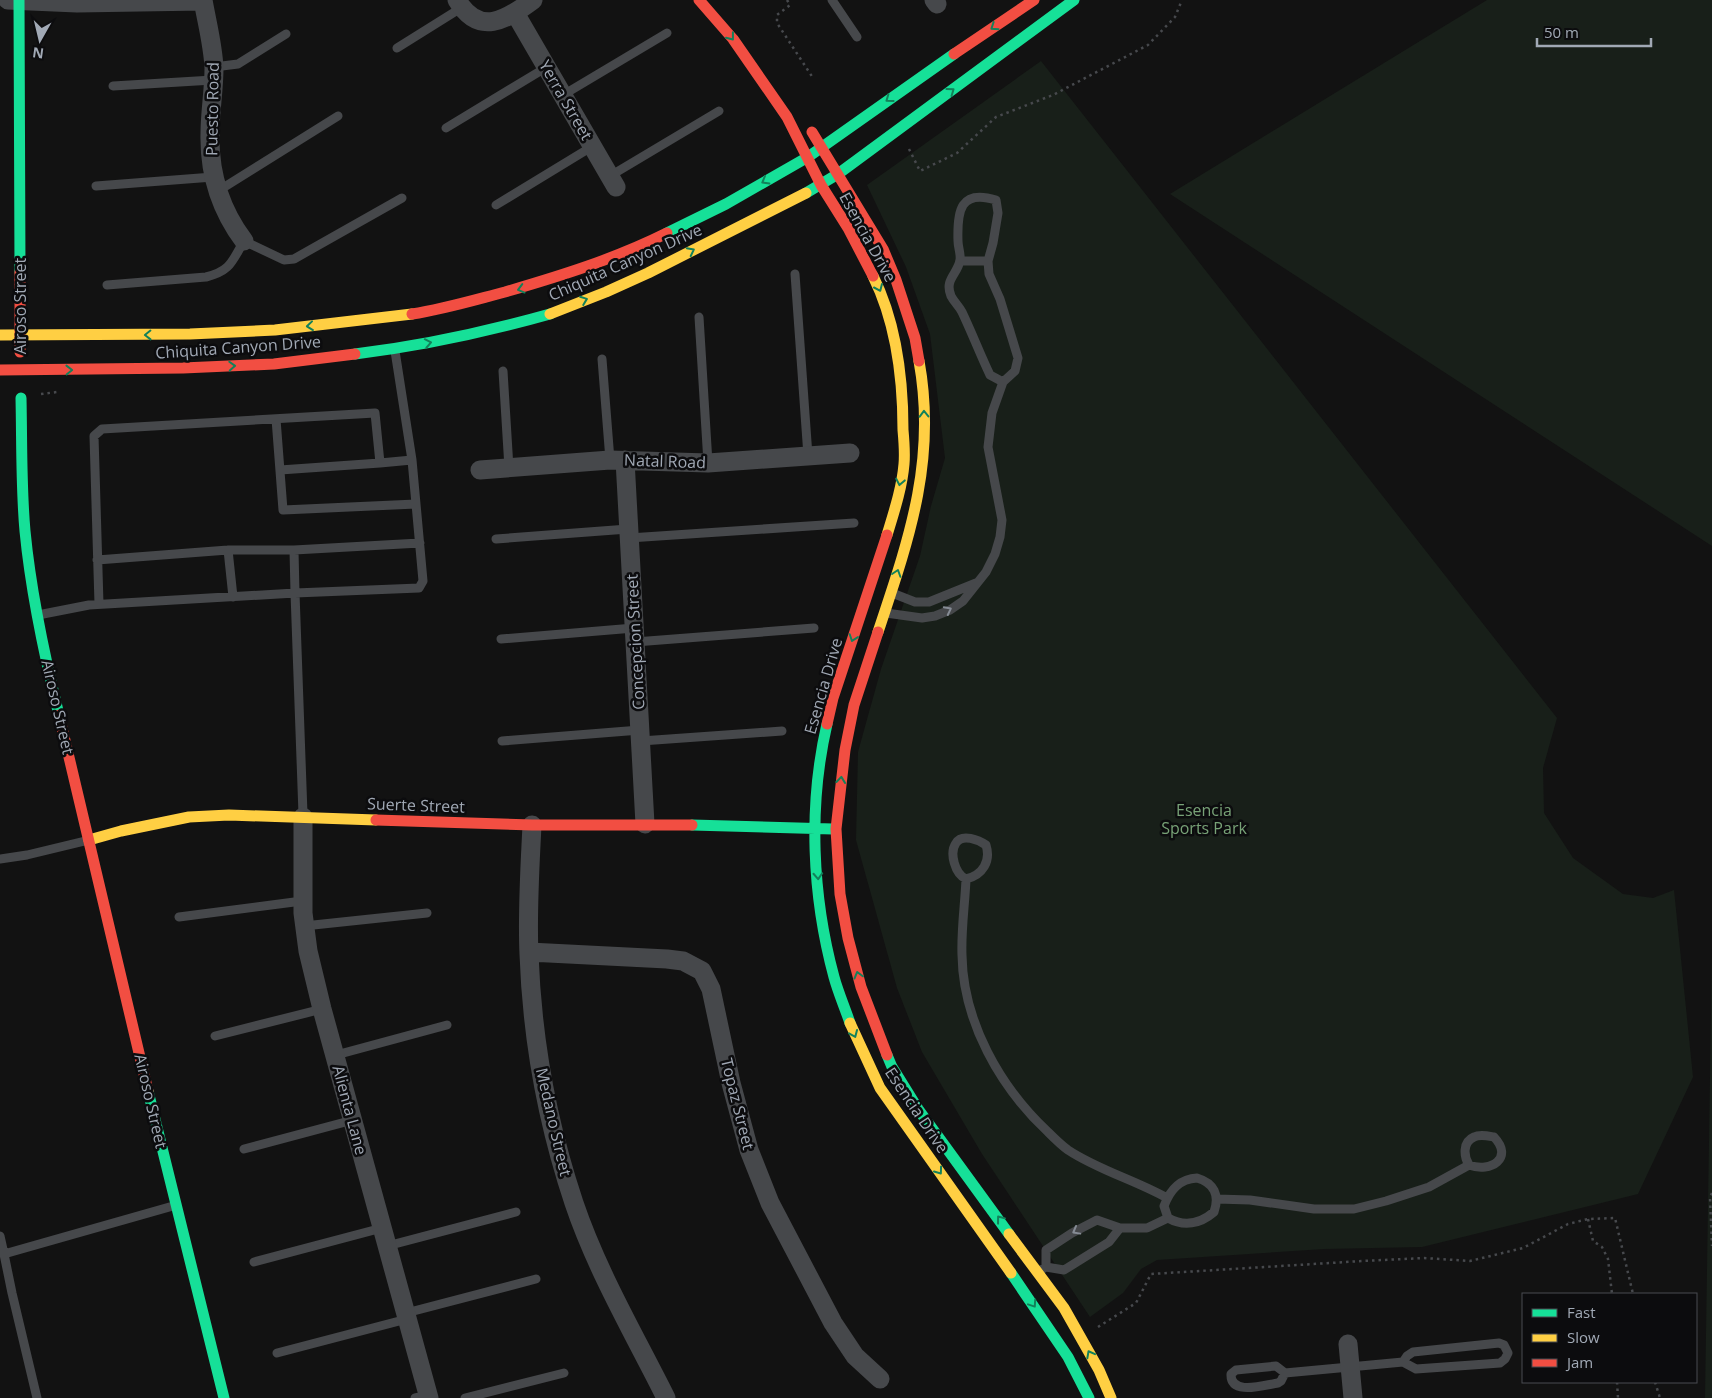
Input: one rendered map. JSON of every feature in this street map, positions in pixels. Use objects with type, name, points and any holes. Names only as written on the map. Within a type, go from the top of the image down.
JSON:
[{"type":"street","points":[[7,0],[78,3],[203,1]]},
{"type":"street","name":"Airoso Street","points":[[19,0],[22,485],[25,532],[37,615],[175,1205],[224,1398]]},
{"type":"street","points":[[459,4],[472,18],[484,22],[498,21],[515,13],[533,0]]},
{"type":"street","name":"Esencia Drive","points":[[699,0],[733,38],[787,117],[821,185],[848,228],[882,294],[899,363],[903,398],[904,464],[895,509],[879,562],[833,698],[819,768],[816,828],[819,903],[834,977],[852,1031],[880,1088],[1032,1276],[1064,1308],[1082,1337],[1112,1398]]},
{"type":"street","name":"Chiquita Canyon Drive","points":[[0,335],[233,333],[359,321],[439,310],[565,276],[648,243],[726,204],[808,157],[928,71],[1034,0]]},
{"type":"street","name":"Chiquita Canyon Drive","points":[[0,370],[229,367],[283,363],[394,349],[497,329],[553,312],[648,273],[821,185],[1074,0]]},
{"type":"street","name":"Puesto Road","points":[[203,1],[209,29],[214,74],[210,158],[215,184],[234,227],[244,241]]},
{"type":"street","name":"Yerra Street","points":[[515,13],[613,181]]},
{"type":"street","name":"Esencia Drive","points":[[807,125],[883,249],[896,280],[915,338],[924,389],[923,457],[916,508],[891,593],[854,705],[848,730],[836,829],[840,894],[848,938],[861,986],[892,1067],[918,1109],[1032,1276],[1068,1357],[1089,1398]]},
{"type":"street","name":"Natal Road","points":[[480,470],[617,460],[708,463],[850,453]]},
{"type":"street","name":"Concepcion Street","points":[[617,460],[629,533],[645,824]]},
{"type":"street","name":"Suerte Street","points":[[89,840],[121,831],[189,817],[229,815],[532,825],[645,824],[836,829]]},
{"type":"street","name":"Alienta Lane","points":[[303,817],[302,901],[308,951],[407,1316],[424,1397]]},
{"type":"street","name":"Medano Street","points":[[532,825],[528,952],[533,1018],[551,1122],[575,1204],[606,1279],[666,1398]]},
{"type":"street","name":"Topaz Street","points":[[528,952],[667,959],[683,961],[702,971],[711,989],[731,1083],[749,1150],[770,1203],[833,1323],[855,1356],[880,1380]]},
{"type":"street","points":[[1348,1344],[1353,1398]]},
{"type":"lane","points":[[832,0],[856,37]]},
{"type":"lane","points":[[397,48],[459,4]]},
{"type":"lane","points":[[563,96],[667,33]]},
{"type":"lane","points":[[114,86],[214,74],[238,64],[286,34]]},
{"type":"lane","points":[[446,128],[547,67]]},
{"type":"lane","points":[[613,181],[719,111]]},
{"type":"lane","points":[[96,186],[215,184],[338,116]]},
{"type":"lane","points":[[496,206],[593,146]]},
{"type":"lane","points":[[884,613],[922,618],[935,616],[950,610],[963,601],[978,581],[995,554],[1000,537],[1002,520],[988,448],[992,413],[1003,382],[1015,371],[1018,358],[1000,298],[989,274],[988,261],[998,213],[996,200],[984,196],[972,198],[963,204],[958,216],[960,261],[949,284],[952,297],[960,307],[990,375],[1003,382]]},
{"type":"lane","points":[[107,285],[206,277],[218,274],[228,268],[244,241],[284,260],[294,259],[402,198]]},
{"type":"lane","points":[[960,261],[988,261]]},
{"type":"lane","points":[[795,274],[808,456]]},
{"type":"lane","points":[[699,317],[708,463]]},
{"type":"lane","points":[[37,615],[99,604],[419,588],[423,581],[412,460],[394,349]]},
{"type":"lane","points":[[602,358],[617,460]]},
{"type":"lane","points":[[503,371],[509,468]]},
{"type":"lane","points":[[99,604],[94,436],[102,429],[375,413],[380,463]]},
{"type":"lane","points":[[276,419],[283,510],[416,504]]},
{"type":"lane","points":[[280,470],[412,460]]},
{"type":"lane","points":[[496,539],[854,523]]},
{"type":"lane","points":[[97,560],[228,550],[294,550],[420,543]]},
{"type":"lane","points":[[228,550],[233,596]]},
{"type":"lane","points":[[294,550],[303,817]]},
{"type":"lane","points":[[891,593],[915,602],[929,602],[978,581]]},
{"type":"lane","points":[[501,639],[814,628]]},
{"type":"lane","points":[[502,741],[782,731]]},
{"type":"lane","points":[[973,838],[986,845],[987,861],[985,867],[978,875],[966,879],[959,874],[956,868],[954,848],[959,840],[973,838]]},
{"type":"lane","name":"Suerte Street","points":[[0,859],[27,855],[89,840]]},
{"type":"lane","points":[[966,879],[962,956],[969,1008],[987,1052],[1014,1095],[1067,1150],[1106,1170],[1148,1187],[1167,1198]]},
{"type":"lane","points":[[179,917],[302,901]]},
{"type":"lane","points":[[304,926],[427,913]]},
{"type":"lane","points":[[215,1036],[322,1008]]},
{"type":"lane","points":[[336,1055],[447,1025]]},
{"type":"lane","points":[[244,1150],[353,1120]]},
{"type":"lane","points":[[1216,1199],[1250,1200],[1314,1209],[1354,1209],[1386,1202],[1429,1187],[1469,1165],[1481,1168],[1492,1166],[1500,1159],[1502,1154],[1499,1142],[1494,1137],[1474,1136],[1465,1149],[1465,1156],[1469,1165]]},
{"type":"lane","points":[[1032,1276],[1046,1250],[1097,1220],[1120,1228],[1147,1228],[1168,1218],[1180,1222],[1199,1222],[1214,1212],[1216,1199],[1214,1189],[1207,1181],[1197,1178],[1186,1178],[1172,1190],[1167,1198],[1164,1206],[1168,1218]]},
{"type":"lane","points":[[4,1254],[175,1205]]},
{"type":"lane","points":[[387,1246],[516,1212]]},
{"type":"lane","points":[[254,1262],[382,1228]]},
{"type":"lane","points":[[1032,1276],[1064,1270],[1110,1242],[1120,1228]]},
{"type":"lane","points":[[0,1236],[37,1398]]},
{"type":"lane","points":[[277,1353],[536,1279]]},
{"type":"lane","points":[[1285,1374],[1278,1384],[1240,1388],[1230,1380],[1231,1374],[1236,1370],[1276,1366],[1285,1374],[1403,1362],[1416,1369],[1500,1362],[1505,1359],[1508,1353],[1504,1345],[1499,1343],[1413,1352],[1403,1362]]},
{"type":"lane","points":[[1446,1349],[1448,1366]]},
{"type":"lane","points":[[466,1398],[564,1373]]},
{"type":"path","points":[[787,0],[790,5],[778,14],[777,23],[814,78]]},
{"type":"path","points":[[909,149],[920,171],[957,153],[996,117],[1053,95],[1148,45],[1175,16],[1182,0]]},
{"type":"path","points":[[1712,1193],[1710,1206],[1712,1246]]},
{"type":"path","points":[[1082,1337],[1136,1303],[1151,1274],[1424,1258],[1470,1261],[1523,1248],[1568,1224],[1588,1219],[1614,1218],[1633,1293]]},
{"type":"path","points":[[1588,1219],[1593,1241],[1602,1247],[1608,1259],[1612,1293]]},
{"type":"path","points":[[1617,1383],[1618,1398]]},
{"type":"path","points":[[1655,1383],[1660,1398]]},
{"type":"green space","points":[[1487,0],[1712,0],[1712,546],[1170,194]]},
{"type":"green space","name":"Esencia Sports Park","points":[[1041,61],[1557,718],[1543,768],[1544,813],[1573,858],[1623,894],[1653,898],[1674,890],[1693,1077],[1638,1194],[1422,1247],[1324,1249],[1157,1260],[1141,1269],[1123,1293],[1090,1317],[982,1154],[922,1052],[897,988],[856,840],[858,752],[881,669],[920,556],[931,506],[945,458],[930,334],[906,267],[867,185]]},
{"type":"green space","points":[[1712,949],[1712,1398],[1705,1398]]},
{"type":"traffic: fast","points":[[19,0],[20,272]]},
{"type":"traffic: fast","points":[[806,193],[838,174],[1074,0]]},
{"type":"traffic: fast","points":[[667,233],[726,204],[808,157],[954,54]]},
{"type":"traffic: fast","points":[[355,354],[453,338],[550,314]]},
{"type":"traffic: fast","points":[[21,398],[25,531],[39,624],[59,715]]},
{"type":"traffic: fast","points":[[827,724],[817,787],[815,819],[817,883],[827,946],[836,983],[850,1023]]},
{"type":"traffic: fast","points":[[692,825],[833,829]]},
{"type":"traffic: fast","points":[[887,1055],[892,1067],[918,1109],[1009,1234]]},
{"type":"traffic: fast","points":[[148,1091],[224,1398]]},
{"type":"traffic: fast","points":[[1011,1273],[1068,1357],[1089,1398]]},
{"type":"traffic: slow","points":[[550,314],[648,273],[806,193]]},
{"type":"traffic: slow","points":[[873,276],[893,332],[902,391],[903,473],[887,535]]},
{"type":"traffic: slow","points":[[0,335],[190,334],[275,330],[412,314]]},
{"type":"traffic: slow","points":[[878,632],[909,531],[917,499],[922,466],[925,432],[924,397],[919,361]]},
{"type":"traffic: slow","points":[[89,840],[121,831],[189,817],[229,815],[376,820]]},
{"type":"traffic: slow","points":[[850,1023],[880,1088],[1011,1273]]},
{"type":"traffic: slow","points":[[1009,1234],[1064,1308],[1099,1370],[1111,1398]]},
{"type":"traffic: jam","points":[[699,0],[733,39],[787,117],[821,185],[848,228],[873,276]]},
{"type":"traffic: jam","points":[[954,54],[1034,0]]},
{"type":"traffic: jam","points":[[812,132],[883,249],[896,280],[915,338],[919,361]]},
{"type":"traffic: jam","points":[[412,314],[436,310],[546,280],[607,259],[667,233]]},
{"type":"traffic: jam","points":[[20,272],[20,352]]},
{"type":"traffic: jam","points":[[0,370],[183,368],[274,364],[355,354]]},
{"type":"traffic: jam","points":[[827,724],[833,698],[887,535]]},
{"type":"traffic: jam","points":[[878,632],[854,705],[845,750],[836,829],[840,894],[848,938],[861,987],[887,1055]]},
{"type":"traffic: jam","points":[[59,715],[148,1091]]},
{"type":"traffic: jam","points":[[376,820],[532,825],[692,825]]}]
